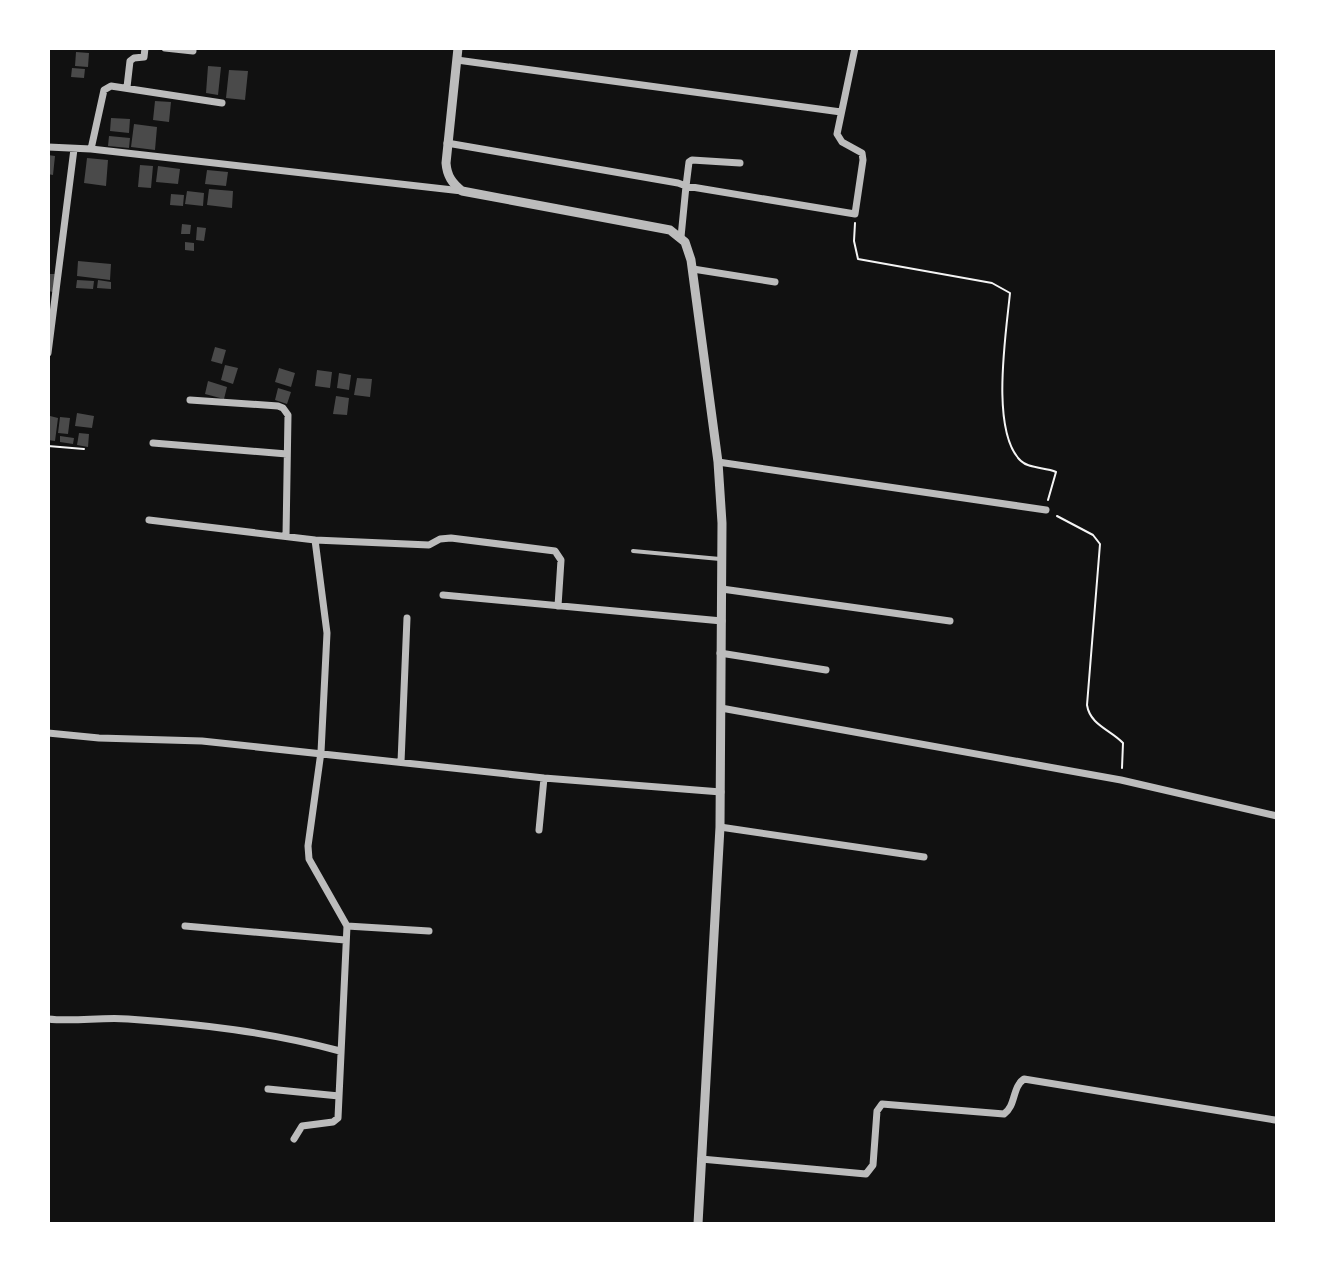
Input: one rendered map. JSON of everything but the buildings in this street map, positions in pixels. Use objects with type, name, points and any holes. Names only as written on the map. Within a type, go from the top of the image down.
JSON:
[{"type":"street","points":[[127,87],[130,61],[144,57],[145,48]]},
{"type":"street","points":[[165,48],[193,51]]},
{"type":"street","points":[[458,48],[447,143],[447,173],[462,191]]},
{"type":"street","points":[[447,143],[855,214],[862,153],[838,137],[855,48]]},
{"type":"street","points":[[457,60],[841,112]]},
{"type":"street","points":[[91,149],[104,90],[111,86],[222,103]]},
{"type":"street","points":[[48,147],[91,149],[462,191],[659,228],[681,237]]},
{"type":"street","points":[[48,353],[74,149]]},
{"type":"street","points":[[698,1224],[720,827],[722,560],[718,462],[693,269],[681,237],[689,162],[740,163]]},
{"type":"street","points":[[48,266],[60,267]]},
{"type":"street","points":[[693,269],[775,282]]},
{"type":"street","points":[[190,400],[283,408],[288,415],[286,536]]},
{"type":"street","points":[[153,443],[287,454]]},
{"type":"street","points":[[718,462],[1046,510]]},
{"type":"street","points":[[149,520],[315,540],[429,545],[451,538],[555,551],[561,560],[558,606]]},
{"type":"street","points":[[294,1139],[302,1126],[336,1120],[347,926],[309,859],[308,846],[321,752],[327,633],[315,540]]},
{"type":"street","points":[[722,589],[950,621]]},
{"type":"street","points":[[443,595],[722,621]]},
{"type":"street","points":[[401,762],[407,618]]},
{"type":"street","points":[[720,653],[826,670]]},
{"type":"street","points":[[721,708],[1121,780],[1277,816]]},
{"type":"street","points":[[48,733],[202,741],[544,778],[721,792]]},
{"type":"street","points":[[539,830],[544,778]]},
{"type":"street","points":[[720,827],[924,857]]},
{"type":"street","points":[[185,926],[345,940]]},
{"type":"street","points":[[347,926],[429,931]]},
{"type":"street","points":[[48,1019],[124,1019],[200,1025],[268,1034],[340,1051]]},
{"type":"street","points":[[701,1159],[866,1174],[873,1165],[877,1111],[882,1104],[1004,1114],[1010,1109],[1018,1084],[1024,1079],[1275,1120]]},
{"type":"street","points":[[268,1089],[339,1096]]},
{"type":"lane","points":[[633,551],[722,560]]},
{"type":"path","points":[[855,214],[854,241],[858,259],[992,283],[1010,293],[1002,386],[1008,445],[1023,464],[1054,470],[1056,473],[1046,510],[1093,535],[1100,544],[1087,705],[1088,712],[1104,730],[1123,743],[1121,780]]},
{"type":"path","points":[[48,446],[84,449]]}]
